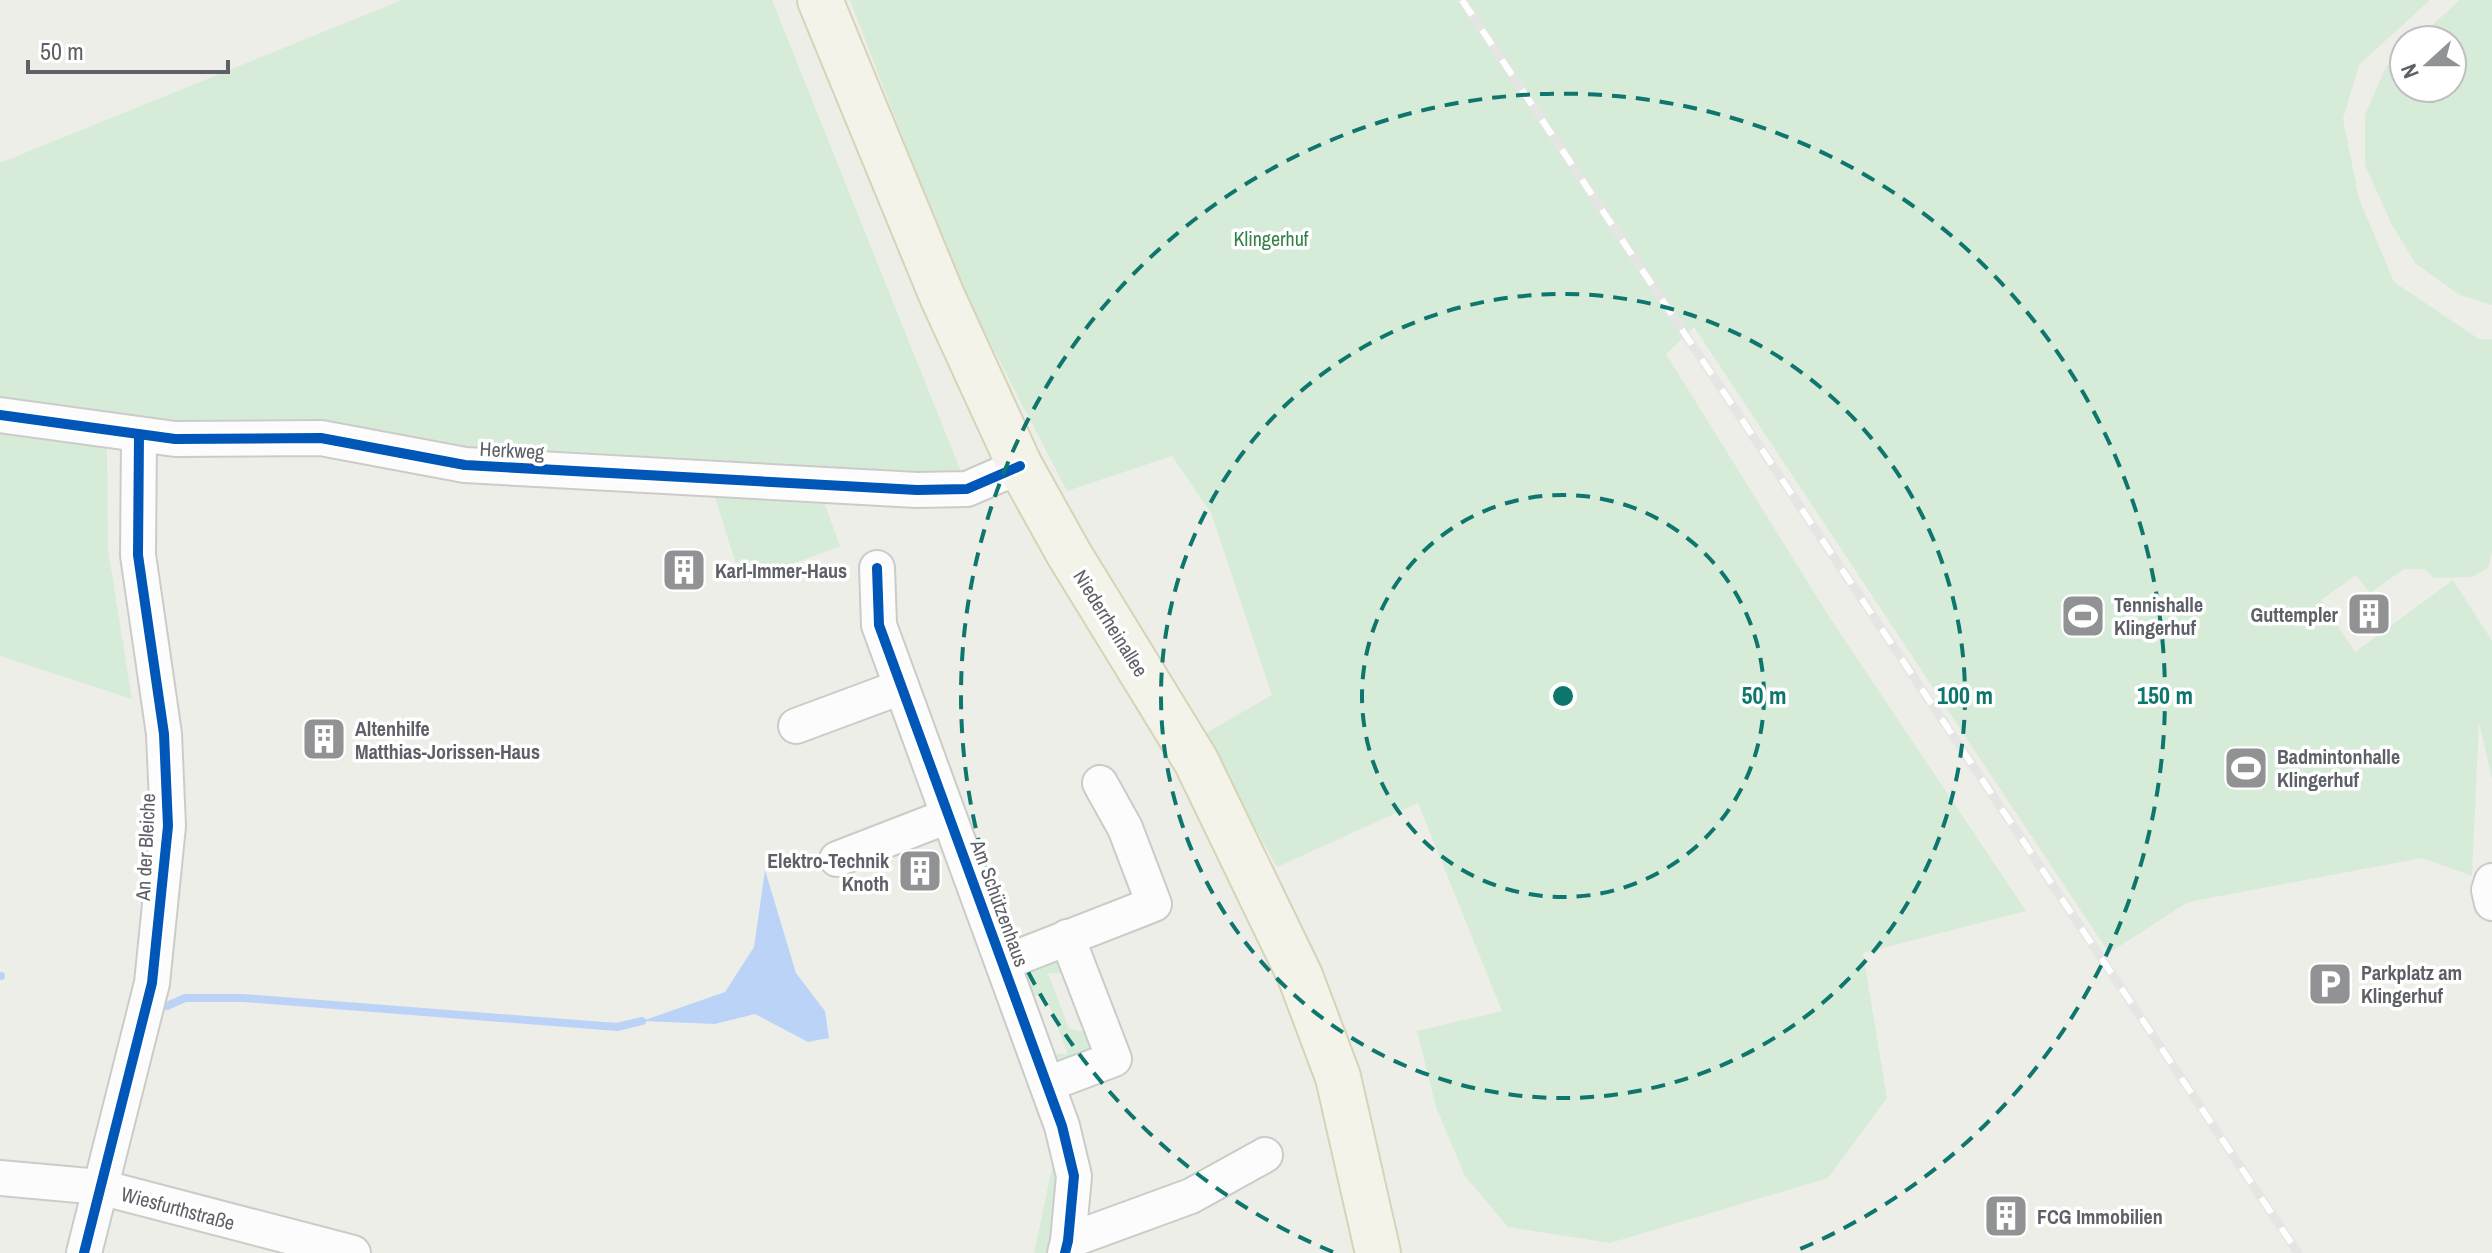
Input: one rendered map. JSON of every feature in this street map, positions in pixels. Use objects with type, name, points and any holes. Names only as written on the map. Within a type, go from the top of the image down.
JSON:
[{"type":"main road","name":"Niederrheinallee","points":[[820,0],[942,296],[1020,466],[1069,554],[1196,761],[1300,976],[1338,1077],[1378,1253]]},
{"type":"street","name":"Herkweg","points":[[0,415],[175,439],[321,438],[465,465],[917,490],[967,489],[1020,466]]},
{"type":"street","name":"An der Bleiche","points":[[84,1253],[149,999],[168,826],[164,734],[138,555],[139,435]]},
{"type":"street","name":"Am Schützenhaus","points":[[877,568],[879,625],[1062,1126],[1074,1176],[1066,1247],[1191,1196],[1265,1155]]},
{"type":"street","points":[[796,726],[901,687]]},
{"type":"street","name":"Am Schützenhaus","points":[[1003,963],[1154,904],[1125,828],[1100,783]]},
{"type":"street","points":[[837,859],[948,816]]},
{"type":"street","points":[[2492,881],[2489,890],[2492,903]]},
{"type":"street","points":[[1048,1084],[1114,1059],[1067,937]]},
{"type":"street","name":"Wiesfurthstraße","points":[[0,1178],[100,1187],[353,1253]]},
{"type":"green space","points":[[402,0],[772,0],[966,484],[465,456],[160,422],[0,400],[0,163]]},
{"type":"green space","name":"Klingerhuf","points":[[850,0],[2430,0],[2404,24],[2388,24],[2388,38],[2359,65],[2343,119],[2359,199],[2394,282],[2479,339],[2492,339],[2492,552],[2488,568],[2471,577],[2434,578],[2425,569],[2404,569],[2370,593],[2356,575],[2321,600],[2355,652],[2453,580],[2492,641],[2492,779],[2479,722],[2472,876],[2422,858],[2188,902],[2109,953],[1694,327],[1666,354],[1830,618],[2026,911],[1863,953],[1887,1098],[1828,1178],[1610,1243],[1508,1227],[1465,1176],[1436,1107],[1417,1031],[1502,1011],[1418,803],[1277,867],[1203,735],[1272,695],[1211,513],[1172,456],[1067,491],[957,279]]},
{"type":"green space","points":[[2460,0],[2492,0],[2492,305],[2460,295],[2416,264],[2392,225],[2365,165],[2365,115],[2388,65],[2388,104],[2468,104],[2468,24],[2434,24]]},
{"type":"green space","points":[[0,424],[100,441],[107,448],[108,550],[132,699],[0,656]]},
{"type":"green space","points":[[713,491],[820,491],[840,546],[742,583]]},
{"type":"green space","points":[[1056,958],[1071,974],[1048,973],[1069,1029],[1093,1033],[1084,1055],[1064,1067],[1043,1054],[1068,1054],[1047,999],[1019,990],[1022,970]]},
{"type":"green space","points":[[1056,1149],[1061,1176],[1050,1253],[1034,1253]]},
{"type":"water","points":[[765,870],[796,973],[825,1011],[829,1038],[808,1042],[755,1014],[715,1024],[642,1021],[725,992],[754,947]]},
{"type":"waterway","points":[[167,1006],[185,998],[243,998],[617,1027],[642,1021]]},
{"type":"railway","points":[[1462,0],[2298,1253]]},
{"type":"cycle path","points":[[0,415],[175,439],[321,438],[465,465],[917,490],[967,489],[1020,466]]},
{"type":"cycle path","points":[[84,1253],[152,983],[168,826],[164,734],[138,555],[139,435]]},
{"type":"cycle path","points":[[877,568],[879,625],[1062,1126],[1074,1176],[1065,1253]]},
{"type":"place","name":"Karl-Immer-Haus","points":[[684,570]]},
{"type":"place","name":"Guttempler","points":[[2369,614]]},
{"type":"place","name":"Tennishalle Klingerhuf","points":[[2083,616]]},
{"type":"place","name":"Altenhilfe Matthias-Jorissen-Haus","points":[[324,739]]},
{"type":"place","name":"Badmintonhalle Klingerhuf","points":[[2246,768]]},
{"type":"place","name":"Elektro-Technik Knoth","points":[[920,871]]},
{"type":"place","name":"Parkplatz am Klingerhuf","points":[[2330,984]]},
{"type":"place","name":"FCG Immobilien","points":[[2006,1216]]}]
